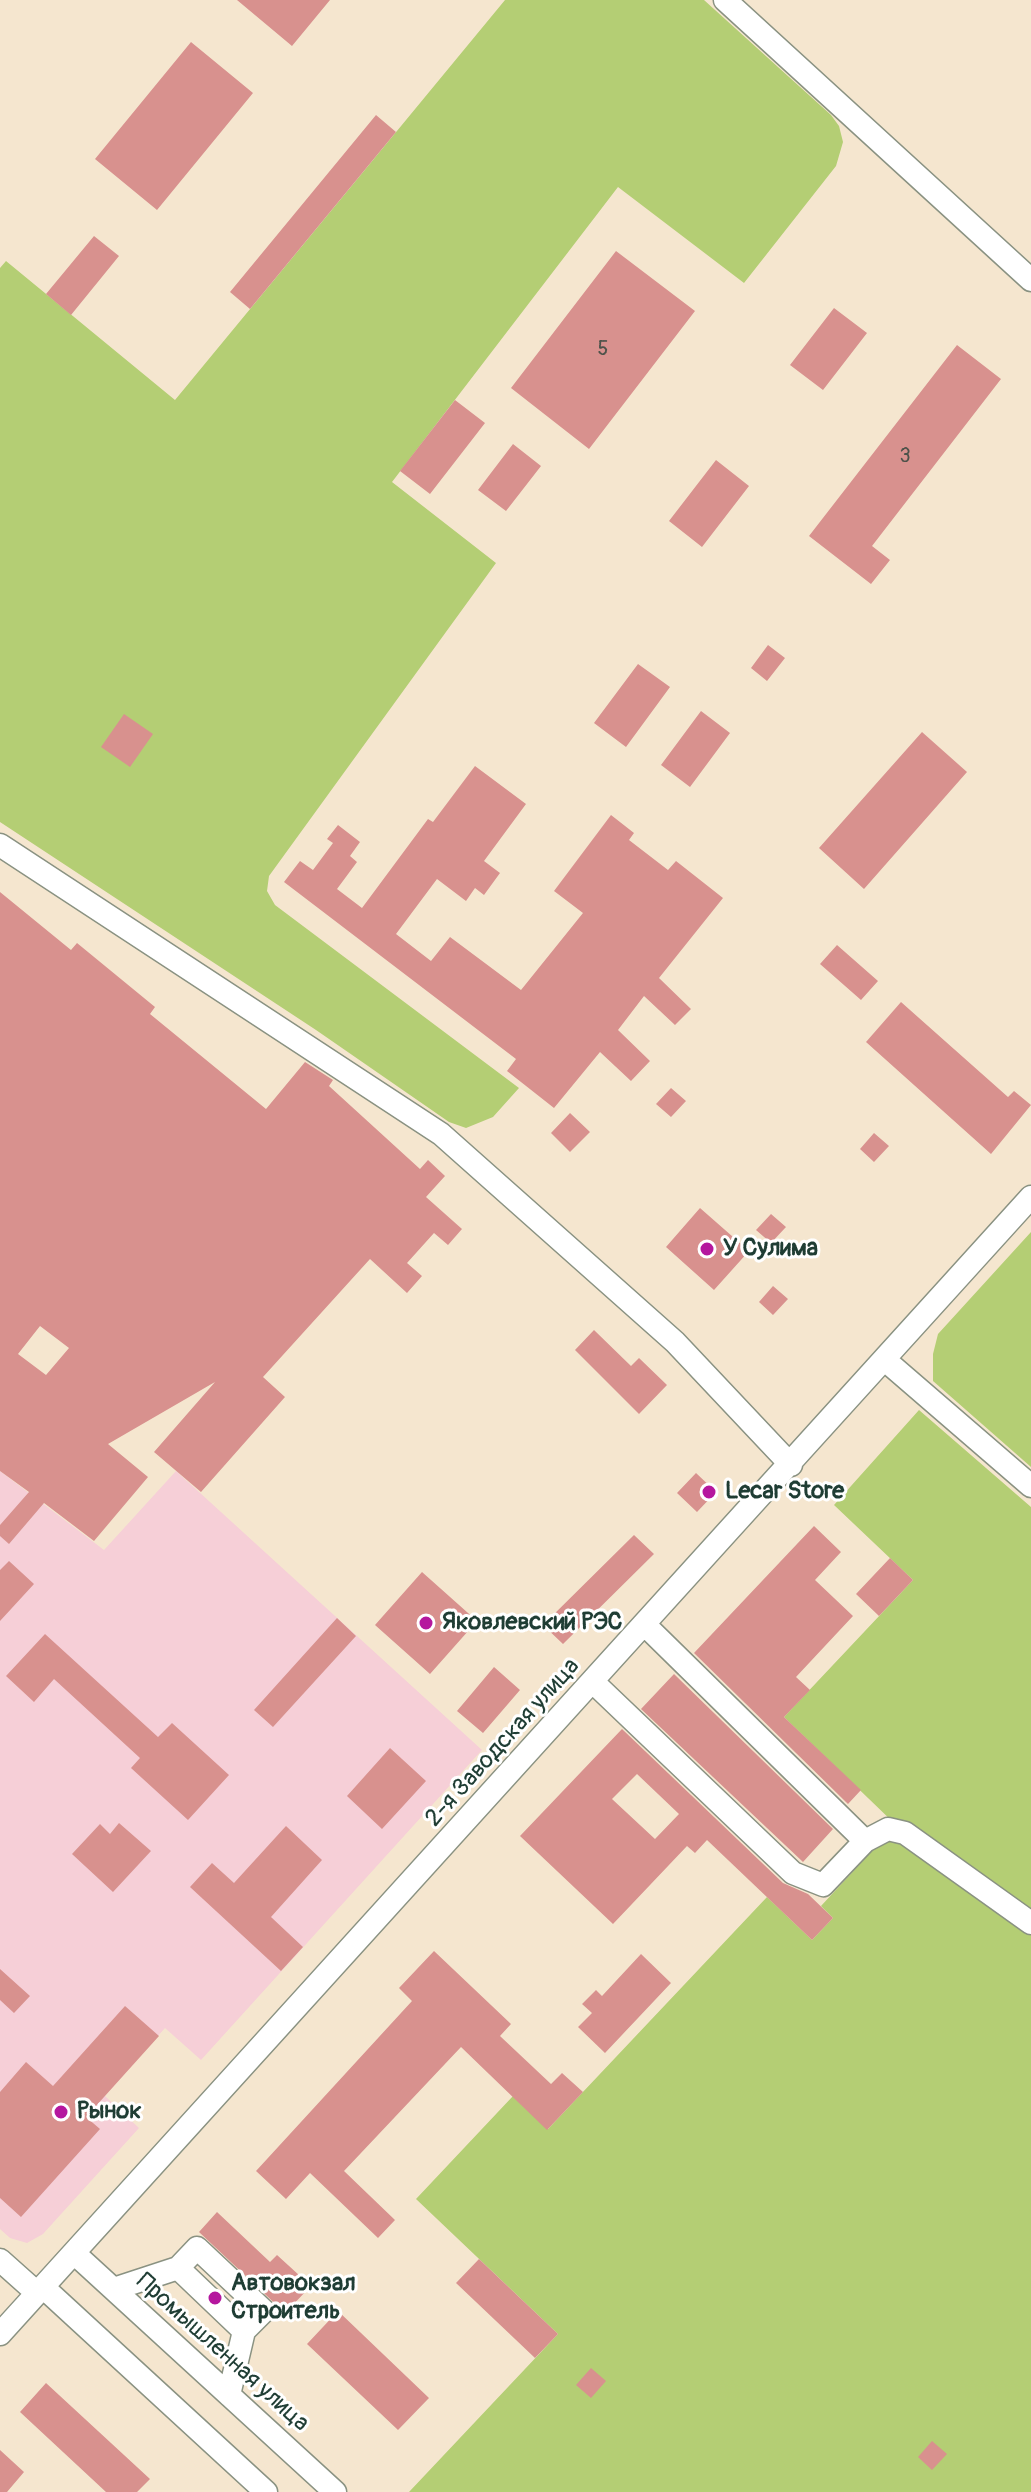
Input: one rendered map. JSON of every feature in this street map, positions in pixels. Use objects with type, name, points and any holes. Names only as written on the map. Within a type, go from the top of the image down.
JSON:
[{"type":"street","points":[[725,0],[1031,280]]},
{"type":"street","points":[[0,845],[441,1134],[675,1342],[791,1465]]},
{"type":"street","name":"2-я Заводская улица","points":[[0,2334],[1031,1197]]},
{"type":"street","points":[[885,1360],[1031,1486]]},
{"type":"street","points":[[645,1625],[865,1841]]},
{"type":"street","points":[[593,1682],[793,1873],[823,1885],[865,1841],[888,1829],[905,1833],[1031,1923]]},
{"type":"street","points":[[114,2289],[178,2268],[197,2248],[264,2311],[244,2331],[229,2395]]},
{"type":"street","name":"Промышленная улица","points":[[74,2253],[335,2492]]},
{"type":"street","points":[[0,2260],[40,2290],[266,2492]]},
{"type":"shaded area","points":[[0,1471],[104,1550],[176,1471],[482,1750],[201,2060],[165,2028],[105,2096],[139,2128],[43,2234],[27,2243],[10,2238],[0,2229]]},
{"type":"green space","points":[[505,0],[704,0],[831,115],[839,126],[843,142],[836,166],[744,283],[618,187],[392,482],[496,563],[269,876],[267,891],[275,905],[519,1088],[493,1117],[466,1128],[449,1122],[316,1030],[0,822],[0,268],[6,261],[175,400]]},
{"type":"green space","points":[[1031,1232],[1031,1467],[933,1381],[933,1354],[938,1334]]},
{"type":"green space","points":[[919,1410],[1031,1507],[1031,2492],[409,2492],[558,2334],[416,2199],[513,2096],[548,2129],[767,1897],[812,1940],[833,1918],[821,1906],[896,1825],[784,1717],[913,1580],[834,1505]]},
{"type":"building","points":[[237,0],[330,0],[292,46]]},
{"type":"building","points":[[191,42],[253,93],[157,210],[95,159]]},
{"type":"building","points":[[376,115],[396,132],[250,309],[230,292]]},
{"type":"building","points":[[94,236],[119,256],[71,315],[46,294]]},
{"type":"building","points":[[616,251],[695,311],[589,449],[511,388]]},
{"type":"building","points":[[834,308],[867,333],[823,390],[790,365]]},
{"type":"building","points":[[957,345],[1001,379],[872,546],[890,560],[871,584],[809,536]]},
{"type":"building","points":[[455,400],[485,423],[430,494],[400,471]]},
{"type":"building","points":[[513,444],[541,466],[506,511],[478,490]]},
{"type":"building","points":[[716,460],[749,486],[702,547],[669,521]]},
{"type":"building","points":[[768,645],[785,658],[767,681],[751,668]]},
{"type":"building","points":[[638,664],[670,687],[626,747],[594,723]]},
{"type":"building","points":[[701,711],[730,733],[690,787],[661,765]]},
{"type":"building","points":[[124,714],[153,734],[130,767],[101,747]]},
{"type":"building","points":[[922,732],[967,772],[864,889],[819,848]]},
{"type":"building","points":[[475,766],[526,804],[484,861],[500,873],[484,895],[475,888],[466,901],[437,879],[396,934],[431,961],[450,937],[521,990],[583,913],[554,891],[611,815],[634,833],[629,840],[668,870],[676,861],[723,898],[659,978],[691,1009],[675,1025],[644,996],[618,1030],[650,1061],[631,1081],[600,1052],[554,1108],[507,1071],[516,1059],[284,882],[300,861],[313,870],[333,843],[327,839],[338,825],[360,842],[350,856],[357,862],[337,889],[362,908],[428,819],[433,822]]},
{"type":"building","points":[[0,892],[71,950],[77,943],[155,1007],[150,1014],[266,1109],[305,1062],[333,1080],[329,1086],[420,1169],[428,1160],[445,1176],[426,1197],[462,1229],[448,1245],[434,1233],[407,1263],[422,1276],[407,1293],[370,1259],[263,1377],[285,1397],[201,1492],[154,1452],[215,1382],[108,1444],[148,1477],[94,1541],[44,1503],[9,1544],[0,1536],[0,1525],[29,1492],[0,1471]],"holes":[[[40,1326],[69,1348],[46,1375],[18,1354]]]},
{"type":"building","points":[[837,945],[878,981],[861,1000],[820,964]]},
{"type":"building","points":[[901,1002],[1008,1097],[1014,1091],[1031,1105],[991,1154],[866,1042]]},
{"type":"building","points":[[671,1088],[686,1101],[671,1117],[656,1104]]},
{"type":"building","points":[[570,1113],[590,1132],[570,1152],[551,1133]]},
{"type":"building","points":[[874,1133],[889,1146],[874,1162],[860,1149]]},
{"type":"building","name":"У Сулима","points":[[700,1208],[749,1251],[714,1290],[666,1247]]},
{"type":"building","points":[[771,1214],[786,1227],[771,1243],[756,1230]]},
{"type":"building","points":[[773,1286],[788,1299],[773,1315],[759,1302]]},
{"type":"building","points":[[594,1330],[631,1366],[639,1358],[667,1385],[639,1414],[575,1350]]},
{"type":"building","points":[[696,1473],[716,1492],[697,1512],[677,1493]]},
{"type":"building","points":[[814,1526],[841,1552],[815,1580],[853,1616],[796,1677],[810,1690],[784,1717],[861,1790],[848,1804],[694,1653]]},
{"type":"building","points":[[634,1535],[654,1554],[563,1644],[543,1625]]},
{"type":"building","points":[[890,1558],[913,1580],[879,1616],[856,1594]]},
{"type":"building","points":[[9,1561],[34,1584],[0,1621],[0,1570]]},
{"type":"building","name":"Яковлевский РЭС","points":[[422,1572],[477,1621],[430,1674],[375,1625]]},
{"type":"building","points":[[337,1618],[356,1636],[273,1727],[254,1710]]},
{"type":"building","points":[[45,1634],[158,1737],[172,1723],[229,1775],[188,1820],[131,1768],[140,1758],[54,1679],[34,1702],[6,1676]]},
{"type":"building","points":[[494,1667],[520,1690],[483,1733],[457,1711]]},
{"type":"building","points":[[674,1674],[833,1829],[803,1862],[641,1709]]},
{"type":"building","points":[[622,1729],[783,1883],[808,1894],[833,1918],[812,1940],[707,1840],[695,1853],[687,1846],[613,1924],[520,1836]],"holes":[[[637,1774],[679,1814],[655,1839],[612,1799]]]},
{"type":"building","points":[[390,1748],[426,1781],[382,1829],[347,1796]]},
{"type":"building","points":[[119,1823],[151,1851],[113,1892],[72,1854],[100,1824],[110,1834]]},
{"type":"building","points":[[286,1826],[322,1860],[271,1917],[303,1947],[281,1971],[190,1887],[212,1863],[234,1883]]},
{"type":"building","points":[[434,1951],[511,2024],[500,2036],[551,2084],[562,2073],[583,2092],[547,2130],[461,2047],[344,2171],[395,2220],[378,2238],[310,2173],[286,2199],[256,2171],[412,2001],[399,1988]]},
{"type":"building","points":[[641,1954],[671,1983],[605,2053],[578,2027],[592,2013],[582,2004],[596,1990],[602,1996]]},
{"type":"building","points":[[0,1969],[30,1996],[14,2013],[0,2000]]},
{"type":"building","points":[[125,2006],[159,2036],[86,2117],[100,2129],[21,2217],[0,2198],[0,2092],[26,2062],[53,2086]]},
{"type":"building","points":[[217,2212],[270,2262],[277,2255],[311,2286],[285,2313],[199,2232]]},
{"type":"building","points":[[479,2259],[558,2334],[535,2358],[456,2283]]},
{"type":"building","points":[[338,2311],[429,2398],[398,2430],[307,2344]]},
{"type":"building","points":[[591,2368],[606,2381],[591,2398],[576,2385]]},
{"type":"building","points":[[46,2383],[150,2479],[137,2492],[106,2492],[20,2412]]},
{"type":"building","points":[[932,2441],[947,2454],[932,2470],[918,2457]]},
{"type":"building","points":[[0,2450],[24,2472],[7,2492],[0,2492]]},
{"type":"place","name":"У Сулима","points":[[707,1249]]},
{"type":"place","name":"Lecar Store","points":[[709,1492]]},
{"type":"place","name":"Яковлевский РЭС","points":[[426,1623]]},
{"type":"place","name":"Рынок","points":[[61,2112]]},
{"type":"place","name":"Автовокзал Строитель","points":[[215,2298]]}]
